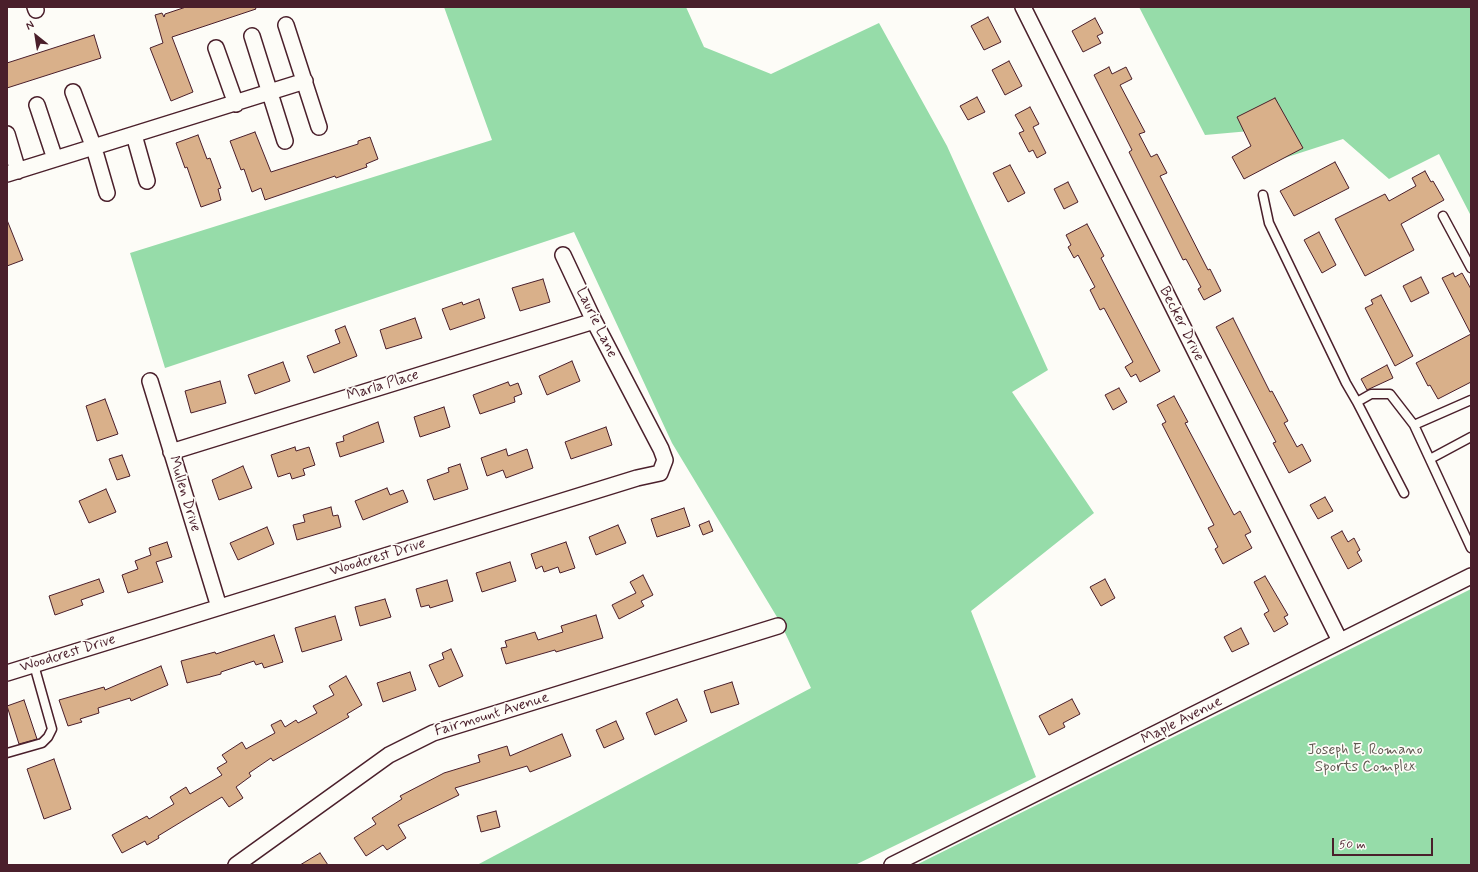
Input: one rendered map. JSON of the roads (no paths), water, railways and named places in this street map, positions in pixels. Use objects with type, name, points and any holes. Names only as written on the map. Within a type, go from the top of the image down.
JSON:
[{"type":"street","name":"Becker Drive","points":[[1022,7],[1340,641]]},
{"type":"street","points":[[286,25],[319,127]]},
{"type":"street","points":[[252,36],[285,141]]},
{"type":"street","points":[[216,48],[236,104]]},
{"type":"street","points":[[7,134],[12,173],[236,104],[305,81]]},
{"type":"street","points":[[73,92],[94,148],[107,194]]},
{"type":"street","points":[[37,105],[55,159]]},
{"type":"street","points":[[134,135],[147,181]]},
{"type":"street","name":"Laurie Lane","points":[[563,255],[629,390]]},
{"type":"street","name":"Marla Place","points":[[171,452],[594,321]]},
{"type":"street","name":"Mullen Drive","points":[[150,381],[219,607]]},
{"type":"street","name":"Woodcrest Drive","points":[[7,673],[637,478],[660,473],[665,460],[661,449],[629,390]]},
{"type":"street","name":"Maple Avenue","points":[[892,865],[1471,576]]},
{"type":"street","name":"Fairmount Avenue","points":[[236,865],[389,755],[417,740],[434,733],[778,626]]},
{"type":"lane","points":[[1263,195],[1269,223],[1357,402],[1404,493]]},
{"type":"lane","points":[[1443,216],[1471,268]]},
{"type":"lane","points":[[1357,402],[1371,394],[1390,394],[1414,425],[1471,548]]},
{"type":"lane","points":[[1414,425],[1471,400]]},
{"type":"lane","points":[[1430,459],[1471,437]]},
{"type":"lane","points":[[7,752],[42,743],[48,737],[52,729],[34,665]]},
{"type":"park label","name":"Joseph E. Romano Sports Complex","points":[[1365,760]]}]
